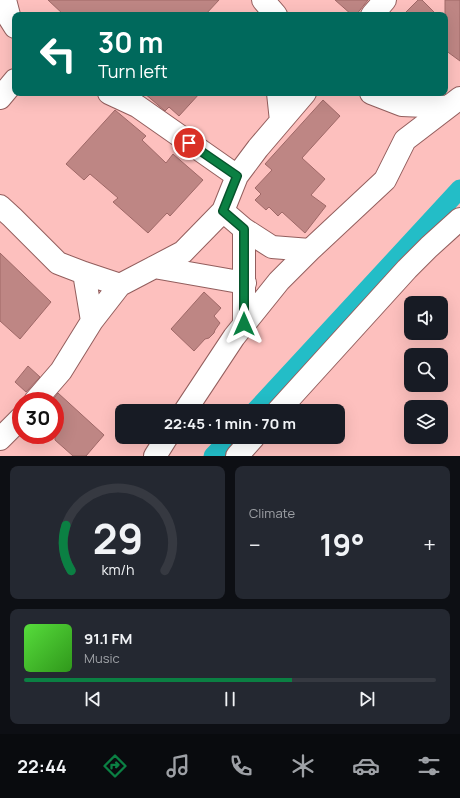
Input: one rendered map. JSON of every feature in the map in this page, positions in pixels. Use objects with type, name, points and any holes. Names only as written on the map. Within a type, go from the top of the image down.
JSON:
[{"type":"street","points":[[5,0],[12,22]]},
{"type":"street","points":[[375,12],[385,0]]},
{"type":"street","points":[[0,98],[12,84]]},
{"type":"street","points":[[115,96],[137,106],[237,176]]},
{"type":"street","points":[[278,96],[281,121]]},
{"type":"street","points":[[43,392],[61,370],[92,321],[120,285],[183,252],[223,211],[237,176],[258,148],[302,96]]},
{"type":"street","points":[[379,96],[402,105],[454,103]]},
{"type":"street","points":[[190,404],[234,337],[279,281],[385,180],[405,140],[454,103]]},
{"type":"street","points":[[1,204],[58,263],[120,285]]},
{"type":"street","points":[[223,211],[244,229],[272,247],[310,250]]},
{"type":"street","points":[[284,404],[407,269],[429,247],[460,220]]},
{"type":"street","points":[[244,229],[244,324]]},
{"type":"street","points":[[154,267],[244,283]]},
{"type":"street","points":[[84,273],[92,321]]},
{"type":"street","points":[[0,439],[12,427]]},
{"type":"street","points":[[155,456],[163,444]]},
{"type":"street","points":[[237,456],[248,444]]},
{"type":"street","points":[[0,453],[3,456]]},
{"type":"building","points":[[48,0],[219,0],[208,12],[61,12]]},
{"type":"building","points":[[335,0],[368,0],[358,12],[349,12]]},
{"type":"building","points":[[418,0],[422,0],[434,12],[406,12]]},
{"type":"building","points":[[445,0],[460,0],[460,61],[448,52],[448,12],[445,12]]},
{"type":"building","points":[[148,96],[197,96],[179,116],[169,107],[165,111]]},
{"type":"building","points":[[323,100],[340,116],[302,158],[325,179],[311,195],[326,206],[305,233],[282,212],[278,216],[269,207],[266,210],[255,200],[261,194],[255,188],[272,170],[265,164]]},
{"type":"building","points":[[115,110],[146,136],[142,140],[166,163],[173,154],[203,180],[170,216],[167,213],[148,233],[113,202],[118,198],[90,174],[84,180],[66,164]]},
{"type":"building","points":[[0,253],[51,302],[20,339],[0,321]]},
{"type":"building","points":[[204,292],[221,308],[214,316],[220,323],[214,333],[209,338],[205,339],[194,351],[171,329]]},
{"type":"building","points":[[28,366],[40,377],[26,392],[15,382]]},
{"type":"building","points":[[64,398],[104,435],[86,456],[73,456],[60,444],[64,444]]},
{"type":"waterway","points":[[261,404],[460,189]]},
{"type":"waterway","points":[[213,456],[224,444]]},
{"type":"route","points":[[189,143],[237,176],[223,211],[244,229],[244,324]]}]
